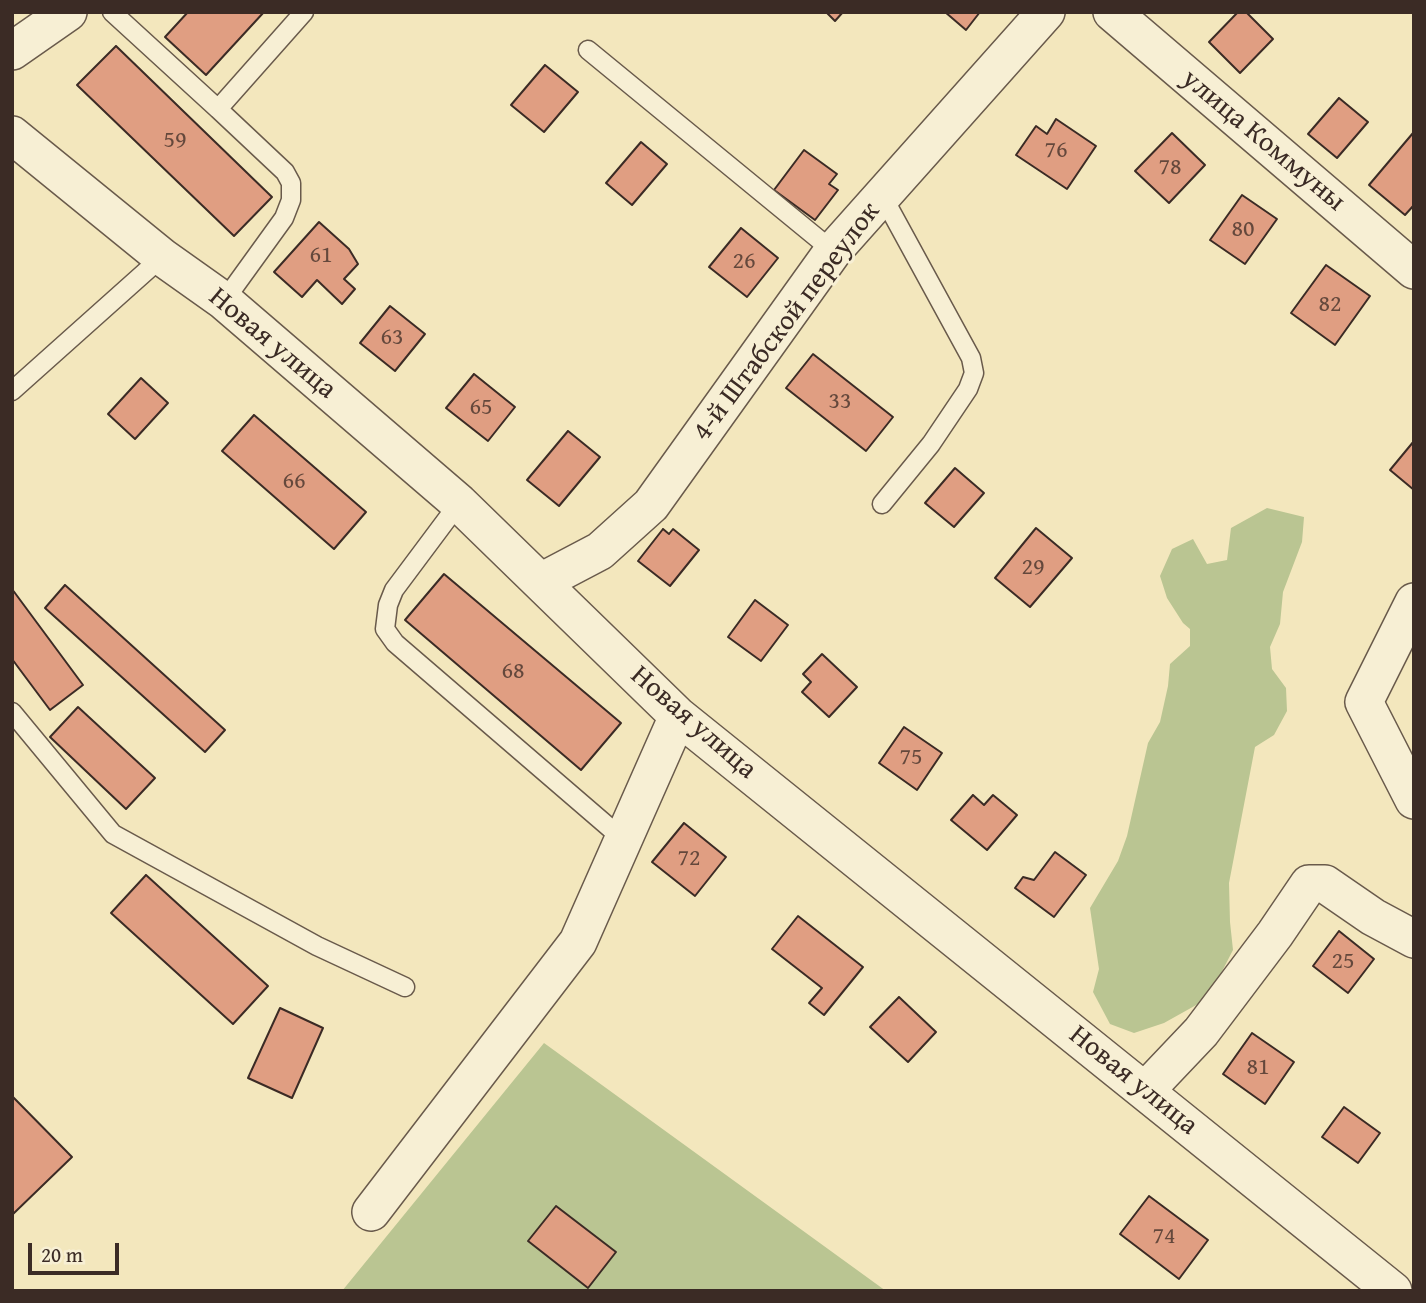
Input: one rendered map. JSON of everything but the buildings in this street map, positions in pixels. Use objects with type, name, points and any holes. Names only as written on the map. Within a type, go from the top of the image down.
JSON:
[{"type":"street","points":[[12,51],[68,12]]},
{"type":"street","name":"4-й Штабской переулок","points":[[541,582],[600,551],[651,505],[832,251],[1046,12]]},
{"type":"street","name":"улица Коммуны","points":[[1112,12],[1414,270]]},
{"type":"street","name":"Новая улица","points":[[12,135],[162,257],[224,301],[459,503],[678,716],[1393,1291]]},
{"type":"street","points":[[1414,603],[1364,702],[1414,800]]},
{"type":"street","points":[[371,1212],[579,942],[678,716]]},
{"type":"street","points":[[1145,1091],[1201,1032],[1309,884],[1325,884],[1373,917],[1414,939]]},
{"type":"lane","points":[[112,12],[285,172],[291,183],[291,200],[284,218],[224,301]]},
{"type":"lane","points":[[218,109],[304,12]]},
{"type":"lane","points":[[588,50],[832,251]]},
{"type":"lane","points":[[882,195],[971,358],[974,373],[968,388],[931,444],[882,504]]},
{"type":"lane","points":[[12,391],[162,257]]},
{"type":"lane","points":[[459,503],[394,590],[388,605],[386,629],[395,643],[625,841]]},
{"type":"lane","points":[[12,712],[113,834],[317,946],[405,987]]},
{"type":"green space","points":[[1267,508],[1304,517],[1302,542],[1283,592],[1280,624],[1270,647],[1272,669],[1286,688],[1287,711],[1274,735],[1255,747],[1229,883],[1233,950],[1217,981],[1198,1004],[1164,1023],[1134,1033],[1110,1024],[1093,992],[1099,969],[1090,908],[1118,861],[1127,836],[1148,743],[1160,722],[1170,664],[1190,646],[1190,629],[1167,598],[1160,576],[1172,549],[1193,539],[1207,564],[1227,560],[1231,528]]},
{"type":"green space","points":[[544,1043],[886,1291],[342,1291]]}]
